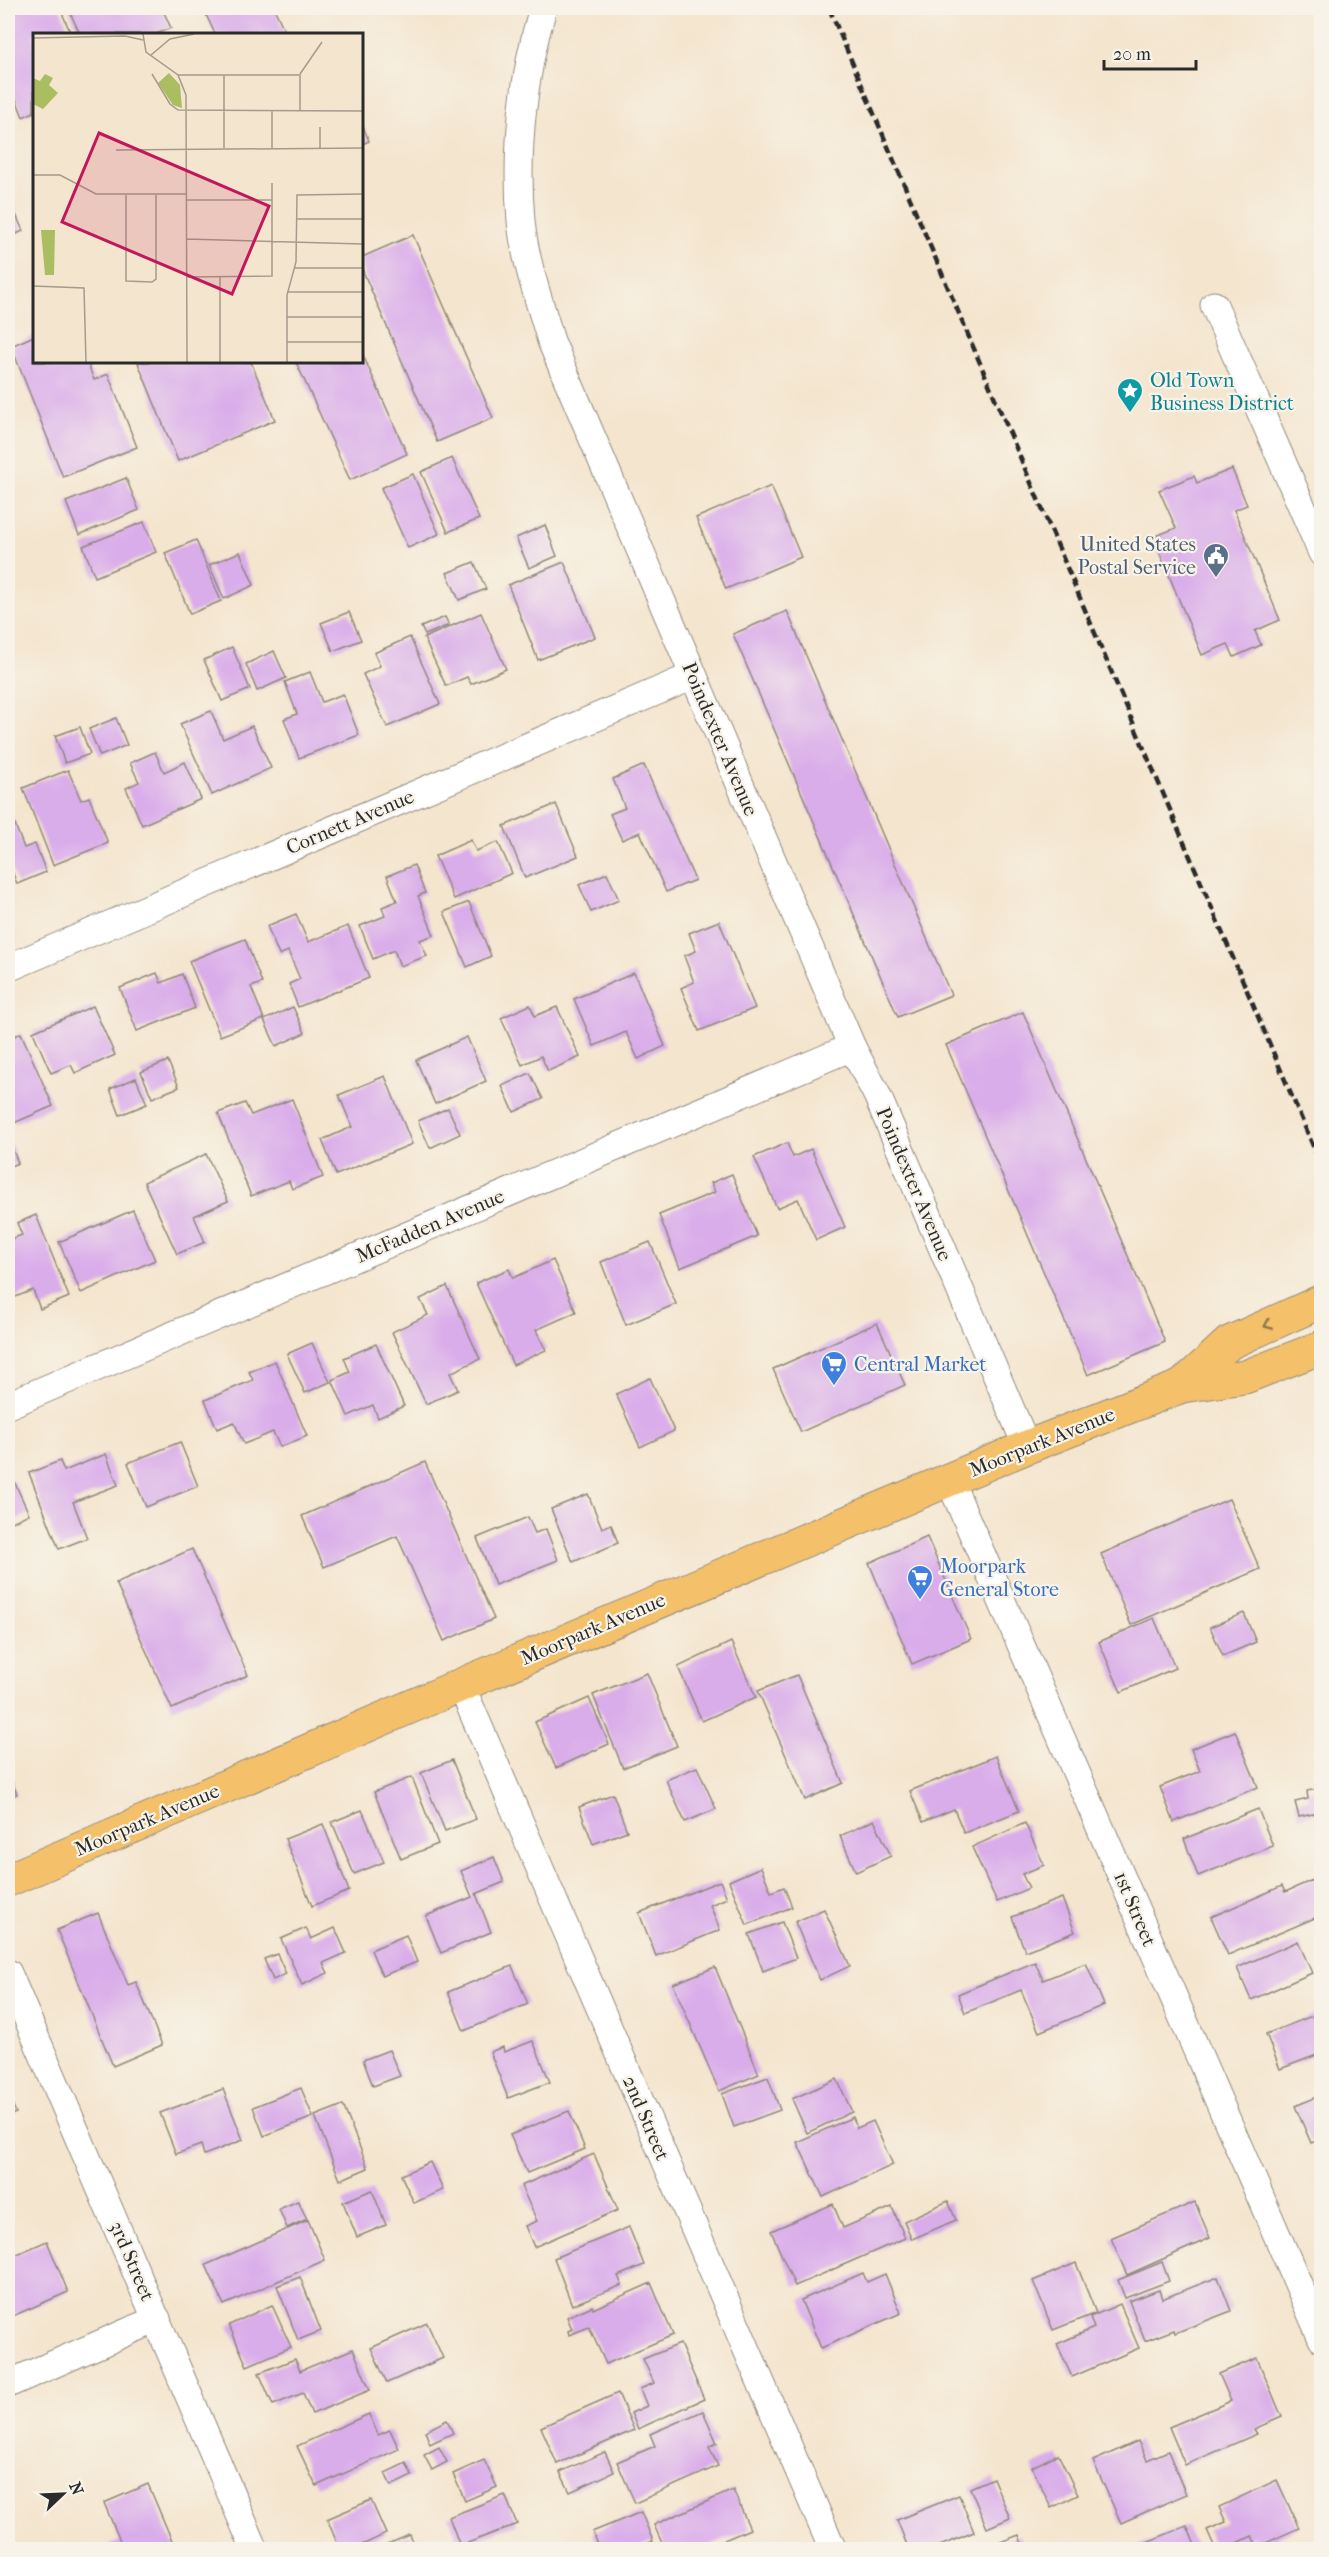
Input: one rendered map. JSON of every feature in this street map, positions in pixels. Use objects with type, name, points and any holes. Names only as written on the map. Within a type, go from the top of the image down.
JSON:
[{"type":"main road","name":"Moorpark Avenue","points":[[1182,1386],[1229,1343],[1322,1301]]},
{"type":"main road","name":"Moorpark Avenue","points":[[8,1880],[461,1685],[1027,1446],[1182,1386],[1245,1377],[1322,1347]]},
{"type":"street","name":"Poindexter Avenue","points":[[543,8],[525,92],[519,155],[521,223],[551,341],[852,1047],[877,1095],[1027,1446]]},
{"type":"street","points":[[1214,305],[1322,553]]},
{"type":"street","name":"Cornett Avenue","points":[[8,968],[693,676]]},
{"type":"street","name":"McFadden Avenue","points":[[8,1405],[852,1047]]},
{"type":"street","name":"1st Street","points":[[949,1479],[1322,2339]]},
{"type":"street","name":"2nd Street","points":[[461,1685],[833,2550]]},
{"type":"street","name":"3rd Street","points":[[8,1973],[255,2550]]},
{"type":"street","points":[[8,2384],[157,2319]]},
{"type":"building","points":[[8,8],[60,8],[71,33],[33,33],[33,112],[23,117],[8,79]]},
{"type":"building","points":[[68,8],[162,8],[171,28],[158,33],[80,33]]},
{"type":"building","points":[[203,8],[274,8],[286,33],[215,33]]},
{"type":"building","points":[[363,126],[369,141],[363,144]]},
{"type":"building","points":[[8,196],[23,231],[8,238]]},
{"type":"building","points":[[413,235],[493,418],[437,442],[363,271],[363,257]]},
{"type":"building","points":[[33,336],[33,363],[87,363],[94,380],[108,374],[137,447],[63,477],[11,346]]},
{"type":"building","points":[[363,355],[407,454],[350,480],[296,363],[363,363]]},
{"type":"building","points":[[138,363],[251,363],[275,420],[178,461]]},
{"type":"building","points":[[452,458],[479,519],[448,532],[421,472]]},
{"type":"building","name":"United States Postal Service","points":[[1232,469],[1247,505],[1234,510],[1280,620],[1255,631],[1261,645],[1234,657],[1228,644],[1202,655],[1153,537],[1176,528],[1159,490],[1194,476],[1197,483]]},
{"type":"building","points":[[413,474],[439,534],[408,548],[381,488]]},
{"type":"building","points":[[126,478],[139,510],[79,535],[66,502]]},
{"type":"building","points":[[771,486],[801,557],[726,589],[696,518]]},
{"type":"building","points":[[144,522],[156,552],[95,577],[83,546]]},
{"type":"building","points":[[545,525],[557,556],[529,568],[516,538]]},
{"type":"building","points":[[196,540],[221,601],[190,614],[165,553]]},
{"type":"building","points":[[240,552],[254,585],[224,599],[209,565]]},
{"type":"building","points":[[474,562],[486,589],[459,600],[447,573]]},
{"type":"building","points":[[564,562],[595,637],[538,660],[508,585]]},
{"type":"building","points":[[787,611],[951,995],[898,1017],[733,634]]},
{"type":"building","points":[[349,612],[361,640],[333,651],[321,623]]},
{"type":"building","points":[[481,613],[506,669],[471,684],[467,677],[446,686],[424,638]]},
{"type":"building","points":[[445,617],[449,625],[425,635],[421,627]]},
{"type":"building","points":[[410,637],[440,704],[387,727],[363,674],[380,666],[374,653]]},
{"type":"building","points":[[232,647],[250,689],[222,701],[204,660]]},
{"type":"building","points":[[274,651],[286,678],[257,691],[246,664]]},
{"type":"building","points":[[310,672],[322,702],[343,694],[359,735],[299,758],[284,719],[297,714],[285,682]]},
{"type":"building","points":[[211,711],[223,739],[252,726],[271,768],[212,795],[180,724]]},
{"type":"building","points":[[116,718],[127,745],[100,756],[89,729]]},
{"type":"building","points":[[80,727],[90,754],[65,763],[55,736]]},
{"type":"building","points":[[155,752],[164,772],[185,762],[201,799],[142,825],[126,788],[139,782],[130,763]]},
{"type":"building","points":[[644,765],[695,880],[666,892],[640,832],[622,840],[610,814],[625,808],[613,779]]},
{"type":"building","points":[[68,770],[81,800],[89,797],[108,843],[53,865],[23,788]]},
{"type":"building","points":[[556,804],[578,856],[525,878],[504,826]]},
{"type":"building","points":[[8,806],[24,848],[35,844],[46,872],[17,884],[8,860]]},
{"type":"building","points":[[471,840],[476,851],[498,842],[512,873],[454,899],[435,856]]},
{"type":"building","points":[[414,865],[425,893],[418,896],[434,935],[420,940],[427,956],[400,966],[394,950],[373,959],[360,926],[385,916],[382,907],[397,901],[387,876]]},
{"type":"building","points":[[607,873],[619,900],[591,912],[579,885]]},
{"type":"building","points":[[469,902],[491,956],[467,967],[444,912]]},
{"type":"building","points":[[296,914],[308,942],[348,926],[369,978],[298,1007],[289,984],[300,979],[288,951],[279,955],[267,926]]},
{"type":"building","points":[[719,921],[755,1008],[699,1031],[681,988],[694,982],[684,956],[696,951],[689,933]]},
{"type":"building","points":[[245,939],[262,983],[251,987],[264,1019],[220,1036],[189,961]]},
{"type":"building","points":[[157,973],[161,983],[182,974],[195,1008],[137,1031],[120,988]]},
{"type":"building","points":[[634,973],[665,1046],[638,1059],[626,1032],[594,1046],[574,999]]},
{"type":"building","points":[[530,1005],[535,1016],[557,1007],[580,1057],[548,1071],[541,1056],[522,1065],[501,1018]]},
{"type":"building","points":[[93,1006],[115,1055],[75,1073],[71,1065],[51,1073],[33,1032]]},
{"type":"building","points":[[293,1007],[305,1033],[276,1046],[264,1020]]},
{"type":"building","points":[[1023,1012],[1165,1342],[1088,1375],[946,1045]]},
{"type":"building","points":[[21,1033],[53,1106],[14,1123],[8,1107],[8,1039]]},
{"type":"building","points":[[467,1037],[486,1081],[435,1104],[416,1060]]},
{"type":"building","points":[[168,1061],[179,1087],[152,1098],[141,1072]]},
{"type":"building","points":[[530,1073],[543,1099],[514,1112],[502,1086]]},
{"type":"building","points":[[385,1076],[412,1144],[336,1175],[322,1140],[352,1127],[339,1095]]},
{"type":"building","points":[[136,1078],[147,1104],[120,1115],[110,1089]]},
{"type":"building","points":[[292,1099],[323,1177],[292,1189],[289,1181],[251,1196],[218,1113],[245,1103],[251,1115]]},
{"type":"building","points":[[448,1108],[460,1134],[430,1148],[418,1121]]},
{"type":"building","points":[[8,1137],[18,1163],[8,1167]]},
{"type":"building","points":[[787,1143],[793,1157],[811,1149],[845,1227],[816,1240],[798,1199],[777,1208],[754,1157]]},
{"type":"building","points":[[206,1154],[228,1201],[194,1216],[205,1242],[177,1254],[144,1182]]},
{"type":"building","points":[[732,1174],[757,1236],[680,1268],[659,1215],[715,1192],[711,1183]]},
{"type":"building","points":[[133,1210],[155,1260],[81,1293],[59,1242]]},
{"type":"building","points":[[36,1215],[69,1297],[40,1309],[33,1290],[8,1300],[8,1240],[22,1235],[17,1223]]},
{"type":"building","points":[[650,1242],[676,1304],[626,1325],[601,1262]]},
{"type":"building","points":[[553,1260],[576,1312],[536,1330],[546,1350],[513,1365],[476,1283],[509,1269],[513,1278]]},
{"type":"building","points":[[447,1286],[480,1359],[450,1373],[458,1390],[426,1404],[392,1332],[428,1315],[420,1299]]},
{"type":"building","points":[[877,1323],[905,1385],[801,1432],[773,1369]]},
{"type":"building","points":[[312,1343],[330,1382],[305,1393],[287,1354]]},
{"type":"building","points":[[376,1344],[404,1406],[378,1418],[373,1405],[348,1416],[332,1380],[350,1372],[344,1358]]},
{"type":"building","points":[[275,1361],[307,1436],[280,1447],[273,1432],[244,1444],[234,1422],[217,1429],[205,1400],[253,1380],[249,1372]]},
{"type":"building","points":[[650,1378],[674,1431],[640,1447],[616,1394]]},
{"type":"building","points":[[180,1442],[198,1486],[146,1507],[128,1463]]},
{"type":"building","points":[[106,1454],[118,1485],[73,1502],[87,1538],[59,1549],[29,1473],[60,1461],[64,1471]]},
{"type":"building","points":[[425,1462],[494,1619],[444,1641],[397,1536],[324,1567],[302,1516]]},
{"type":"building","points":[[14,1481],[29,1514],[8,1524],[8,1484]]},
{"type":"building","points":[[588,1494],[602,1528],[611,1524],[618,1543],[573,1562],[551,1509]]},
{"type":"building","points":[[1229,1499],[1260,1569],[1131,1625],[1101,1554]]},
{"type":"building","points":[[528,1517],[535,1533],[546,1529],[558,1560],[495,1585],[477,1538]]},
{"type":"building","name":"Moorpark General Store","points":[[927,1537],[971,1639],[912,1664],[869,1563]]},
{"type":"building","points":[[192,1549],[248,1675],[172,1709],[116,1583]]},
{"type":"building","points":[[1244,1613],[1256,1642],[1223,1656],[1210,1627]]},
{"type":"building","points":[[1154,1618],[1175,1668],[1121,1692],[1099,1642]]},
{"type":"building","points":[[731,1642],[756,1697],[702,1721],[678,1667]]},
{"type":"building","points":[[647,1673],[677,1746],[623,1768],[593,1695]]},
{"type":"building","points":[[797,1675],[843,1783],[805,1800],[758,1691]]},
{"type":"building","points":[[589,1698],[609,1744],[556,1768],[535,1722]]},
{"type":"building","points":[[1235,1731],[1258,1787],[1174,1822],[1160,1787],[1200,1771],[1191,1749]]},
{"type":"building","points":[[996,1756],[1019,1811],[964,1833],[954,1809],[923,1822],[910,1791]]},
{"type":"building","points":[[452,1760],[476,1819],[445,1831],[421,1773]]},
{"type":"building","points":[[697,1767],[716,1809],[685,1822],[666,1780]]},
{"type":"building","points":[[8,1772],[17,1794],[8,1797]]},
{"type":"building","points":[[412,1777],[438,1844],[401,1859],[374,1792]]},
{"type":"building","points":[[1322,1788],[1322,1812],[1299,1817],[1295,1802],[1308,1799],[1307,1791]]},
{"type":"building","points":[[613,1794],[627,1831],[593,1844],[579,1807]]},
{"type":"building","points":[[1258,1809],[1273,1846],[1198,1876],[1184,1839]]},
{"type":"building","points":[[362,1810],[384,1862],[354,1874],[332,1822]]},
{"type":"building","points":[[874,1820],[891,1856],[856,1872],[840,1836]]},
{"type":"building","points":[[1025,1823],[1044,1865],[1022,1874],[1029,1888],[997,1902],[972,1847]]},
{"type":"building","points":[[323,1824],[349,1891],[312,1906],[285,1839]]},
{"type":"building","points":[[494,1857],[504,1882],[476,1894],[491,1932],[441,1953],[426,1916],[472,1897],[461,1871]]},
{"type":"building","points":[[761,1867],[771,1892],[784,1887],[792,1907],[747,1925],[729,1881]]},
{"type":"building","points":[[1322,1876],[1322,1915],[1228,1955],[1211,1917],[1282,1886],[1285,1892]]},
{"type":"building","points":[[720,1881],[727,1898],[710,1905],[720,1930],[656,1956],[639,1913]]},
{"type":"building","points":[[1062,1898],[1075,1932],[1025,1951],[1012,1917]]},
{"type":"building","points":[[824,1909],[850,1966],[820,1980],[795,1922]]},
{"type":"building","points":[[98,1913],[128,1985],[136,1982],[162,2045],[113,2066],[57,1930]]},
{"type":"building","points":[[782,1922],[796,1958],[763,1971],[749,1934]]},
{"type":"building","points":[[306,1928],[311,1939],[335,1928],[346,1953],[323,1963],[328,1973],[302,1985],[281,1939]]},
{"type":"building","points":[[406,1935],[417,1962],[382,1976],[371,1950]]},
{"type":"building","points":[[1298,1941],[1312,1973],[1251,2000],[1237,1968]]},
{"type":"building","points":[[277,1954],[286,1974],[273,1980],[264,1959]]},
{"type":"building","points":[[1035,1962],[1043,1980],[1086,1963],[1104,2005],[1039,2032],[1021,1990],[965,2013],[958,1994]]},
{"type":"building","points":[[512,1966],[528,2004],[464,2031],[448,1992]]},
{"type":"building","points":[[715,1967],[759,2074],[719,2091],[673,1984]]},
{"type":"building","points":[[1322,2012],[1322,2053],[1280,2069],[1266,2034]]},
{"type":"building","points":[[533,2041],[550,2082],[508,2098],[490,2052],[503,2047],[504,2052]]},
{"type":"building","points":[[389,2050],[400,2076],[373,2086],[363,2060]]},
{"type":"building","points":[[768,2077],[780,2110],[734,2127],[722,2094]]},
{"type":"building","points":[[837,2079],[852,2112],[807,2133],[792,2099]]},
{"type":"building","points":[[301,2088],[313,2117],[264,2136],[253,2107]]},
{"type":"building","points":[[223,2089],[243,2140],[204,2155],[201,2145],[176,2154],[160,2113]]},
{"type":"building","points":[[8,2093],[16,2113],[8,2116]]},
{"type":"building","points":[[1322,2095],[1322,2139],[1311,2143],[1295,2106]]},
{"type":"building","points":[[343,2105],[368,2168],[340,2180],[315,2116]]},
{"type":"building","points":[[569,2111],[585,2149],[527,2173],[510,2135]]},
{"type":"building","points":[[853,2117],[857,2128],[873,2121],[893,2165],[823,2197],[797,2142]]},
{"type":"building","points":[[594,2154],[618,2210],[534,2247],[525,2226],[537,2221],[521,2186]]},
{"type":"building","points":[[430,2162],[443,2190],[414,2203],[401,2175]]},
{"type":"building","points":[[372,2190],[386,2225],[357,2237],[343,2202]]},
{"type":"building","points":[[298,2201],[307,2219],[287,2228],[279,2209]]},
{"type":"building","points":[[948,2201],[956,2220],[912,2239],[904,2221]]},
{"type":"building","points":[[1195,2202],[1210,2238],[1127,2275],[1111,2238]]},
{"type":"building","points":[[833,2204],[843,2228],[892,2207],[905,2238],[795,2286],[771,2231]]},
{"type":"building","points":[[308,2220],[325,2260],[224,2305],[206,2265]]},
{"type":"building","points":[[629,2227],[644,2265],[618,2276],[622,2285],[572,2305],[554,2258]]},
{"type":"building","points":[[47,2241],[68,2292],[8,2318],[8,2258]]},
{"type":"building","points":[[1162,2262],[1169,2281],[1125,2298],[1118,2280]]},
{"type":"building","points":[[1076,2263],[1096,2313],[1053,2330],[1033,2281]]},
{"type":"building","points":[[863,2273],[867,2282],[885,2274],[901,2313],[821,2348],[801,2300]]},
{"type":"building","points":[[300,2277],[321,2331],[298,2340],[277,2286]]},
{"type":"building","points":[[1218,2277],[1231,2311],[1175,2333],[1174,2330],[1145,2341],[1129,2301],[1159,2290],[1162,2299]]},
{"type":"building","points":[[651,2283],[673,2335],[606,2364],[589,2327],[569,2335],[568,2331],[572,2329],[567,2317],[592,2306],[593,2309]]},
{"type":"building","points":[[1120,2304],[1139,2348],[1072,2377],[1057,2344],[1094,2328],[1090,2317]]},
{"type":"building","points":[[272,2305],[291,2347],[247,2366],[229,2325]]},
{"type":"building","points":[[427,2323],[443,2358],[387,2383],[371,2348]]},
{"type":"building","points":[[680,2344],[704,2399],[638,2429],[631,2413],[647,2406],[640,2389],[654,2383],[643,2359]]},
{"type":"building","points":[[353,2349],[370,2390],[312,2414],[303,2393],[273,2405],[259,2373],[295,2359],[300,2371]]},
{"type":"building","points":[[1257,2358],[1282,2417],[1254,2429],[1257,2434],[1185,2465],[1169,2427],[1231,2401],[1219,2374]]},
{"type":"building","points":[[618,2393],[634,2430],[557,2464],[541,2427]]},
{"type":"building","points":[[703,2411],[717,2443],[709,2447],[718,2466],[635,2503],[617,2462],[655,2446],[650,2434]]},
{"type":"building","points":[[369,2414],[378,2435],[390,2430],[399,2449],[316,2486],[297,2446]]},
{"type":"building","points":[[447,2420],[453,2433],[430,2444],[425,2431]]},
{"type":"building","points":[[1138,2441],[1147,2460],[1168,2451],[1186,2494],[1121,2523],[1093,2461]]},
{"type":"building","points":[[439,2447],[447,2462],[432,2470],[424,2455]]},
{"type":"building","points":[[605,2452],[614,2472],[570,2492],[560,2472]]},
{"type":"building","points":[[1058,2454],[1078,2495],[1051,2508],[1032,2467]]},
{"type":"building","points":[[484,2460],[497,2487],[465,2501],[453,2474]]},
{"type":"building","points":[[406,2463],[412,2476],[391,2486],[385,2473]]},
{"type":"building","points":[[993,2478],[1010,2518],[987,2528],[970,2488]]},
{"type":"building","points":[[1277,2480],[1299,2528],[1257,2547],[1252,2536],[1223,2550],[1216,2550],[1207,2530],[1226,2522],[1219,2507]]},
{"type":"building","points":[[148,2484],[176,2550],[101,2550],[120,2541],[104,2503]]},
{"type":"building","points":[[733,2490],[750,2529],[701,2550],[665,2550],[654,2525]]},
{"type":"building","points":[[505,2495],[517,2524],[460,2546],[449,2517]]},
{"type":"building","points":[[959,2495],[974,2532],[930,2550],[909,2550],[897,2520]]},
{"type":"building","points":[[371,2500],[386,2534],[351,2550],[340,2550],[327,2519]]},
{"type":"building","points":[[641,2512],[653,2541],[633,2550],[599,2550],[592,2532]]},
{"type":"building","points":[[1187,2526],[1197,2550],[1129,2550],[1129,2549]]},
{"type":"building","points":[[410,2535],[416,2550],[375,2550],[375,2549]]},
{"type":"building","points":[[1019,2535],[1024,2550],[997,2550],[995,2544]]},
{"type":"railway","points":[[829,8],[1322,1167]]},
{"type":"place","name":"Old Town Business District","points":[[1130,414]]},
{"type":"place","name":"United States Postal Service","points":[[1216,579]]},
{"type":"place","name":"Central Market","points":[[834,1387]]},
{"type":"place","name":"Moorpark General Store","points":[[920,1601]]}]
